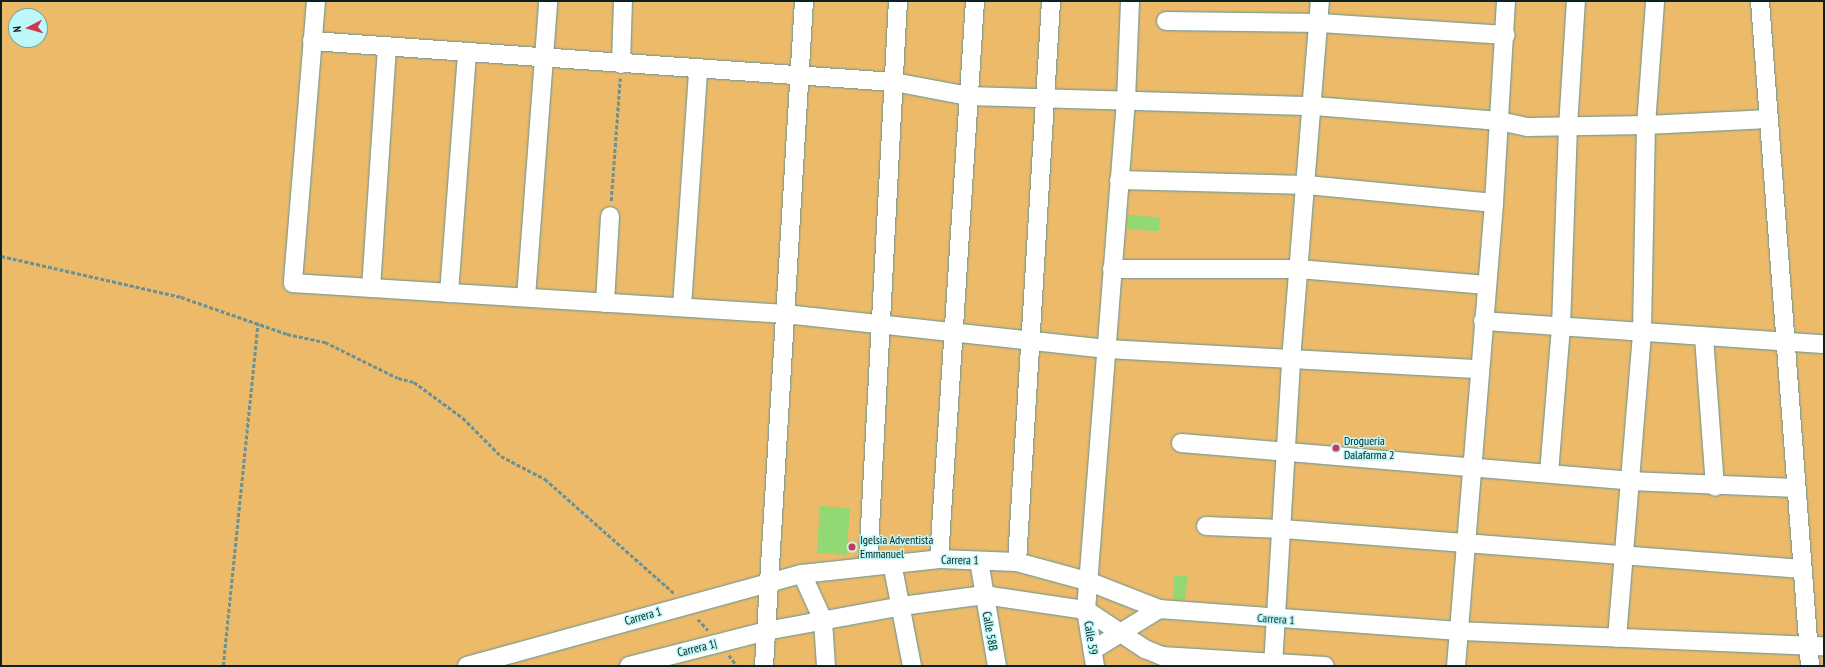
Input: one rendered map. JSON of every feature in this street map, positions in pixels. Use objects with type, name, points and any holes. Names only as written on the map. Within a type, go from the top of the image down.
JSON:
[{"type":"street","points":[[316,1],[293,283],[785,314],[1107,349],[1479,370]]},
{"type":"street","points":[[526,297],[548,1]]},
{"type":"street","points":[[621,64],[623,1]]},
{"type":"street","points":[[764,666],[804,1]]},
{"type":"street","points":[[868,565],[898,1]]},
{"type":"street","points":[[939,559],[951,332],[975,1]]},
{"type":"street","points":[[1016,562],[1047,98],[1051,1]]},
{"type":"street","name":"Calle 59","points":[[1094,658],[1086,610],[1090,582],[1112,270],[1126,102],[1130,1]]},
{"type":"street","points":[[1273,664],[1283,529],[1291,360],[1314,106],[1320,23],[1320,1]]},
{"type":"street","points":[[1456,666],[1471,466],[1494,203],[1506,35],[1506,1]]},
{"type":"street","points":[[1549,473],[1561,327],[1568,127],[1576,1]]},
{"type":"street","points":[[1617,638],[1642,332],[1646,125],[1655,1]]},
{"type":"street","points":[[1760,1],[1802,569],[1816,646],[1810,666]]},
{"type":"street","points":[[1166,21],[1320,23],[1506,35]]},
{"type":"street","points":[[312,41],[698,70],[894,82],[968,96],[1126,102],[1314,106],[1499,121],[1528,127],[1646,125],[1769,119]]},
{"type":"street","points":[[371,288],[387,47]]},
{"type":"street","points":[[449,293],[467,52]]},
{"type":"street","points":[[682,307],[698,70]]},
{"type":"street","points":[[1119,180],[1307,185],[1494,203]]},
{"type":"street","points":[[605,302],[610,216]]},
{"type":"street","points":[[1112,270],[1299,269],[1486,285]]},
{"type":"street","points":[[1483,321],[1824,344]]},
{"type":"street","points":[[1704,337],[1715,487]]},
{"type":"street","points":[[1181,443],[1471,466],[1630,481],[1715,487],[1796,488]]},
{"type":"street","points":[[1206,526],[1283,529],[1802,569]]},
{"type":"street","name":"Carrera 1","points":[[467,666],[685,604],[802,574],[868,565],[939,559],[1016,562],[1090,582],[1159,609],[1277,619],[1458,631],[1816,646]]},
{"type":"street","name":"Calle 58B","points":[[979,561],[997,666]]},
{"type":"street","points":[[892,563],[902,606],[912,666]]},
{"type":"street","points":[[802,574],[823,620],[826,666]]},
{"type":"street","name":"Carrera 1|","points":[[629,666],[766,631],[902,606],[984,595],[1086,610]]},
{"type":"street","points":[[1094,658],[1120,632],[1159,609]]},
{"type":"street","points":[[1086,610],[1120,632],[1162,656],[1325,666]]},
{"type":"path","points":[[610,216],[621,64]]},
{"type":"path","points":[[1,256],[181,297],[288,334],[326,342],[398,378],[414,382],[463,418],[501,456],[545,479],[657,575],[720,643],[737,666]]},
{"type":"path","points":[[223,666],[258,324]]},
{"type":"shaded area","points":[[1,1],[1824,1],[1824,666],[1,666]]},
{"type":"building","points":[[1128,215],[1160,217],[1159,231],[1127,229]]},
{"type":"building","points":[[820,506],[850,508],[847,555],[817,553]]},
{"type":"building","points":[[1188,575],[1185,600],[1173,599],[1174,576]]},
{"type":"place","name":"Drogueria Dalafarma 2","points":[[1336,448]]},
{"type":"place","name":"Igelsia Adventista Emmanuel","points":[[852,547]]}]
